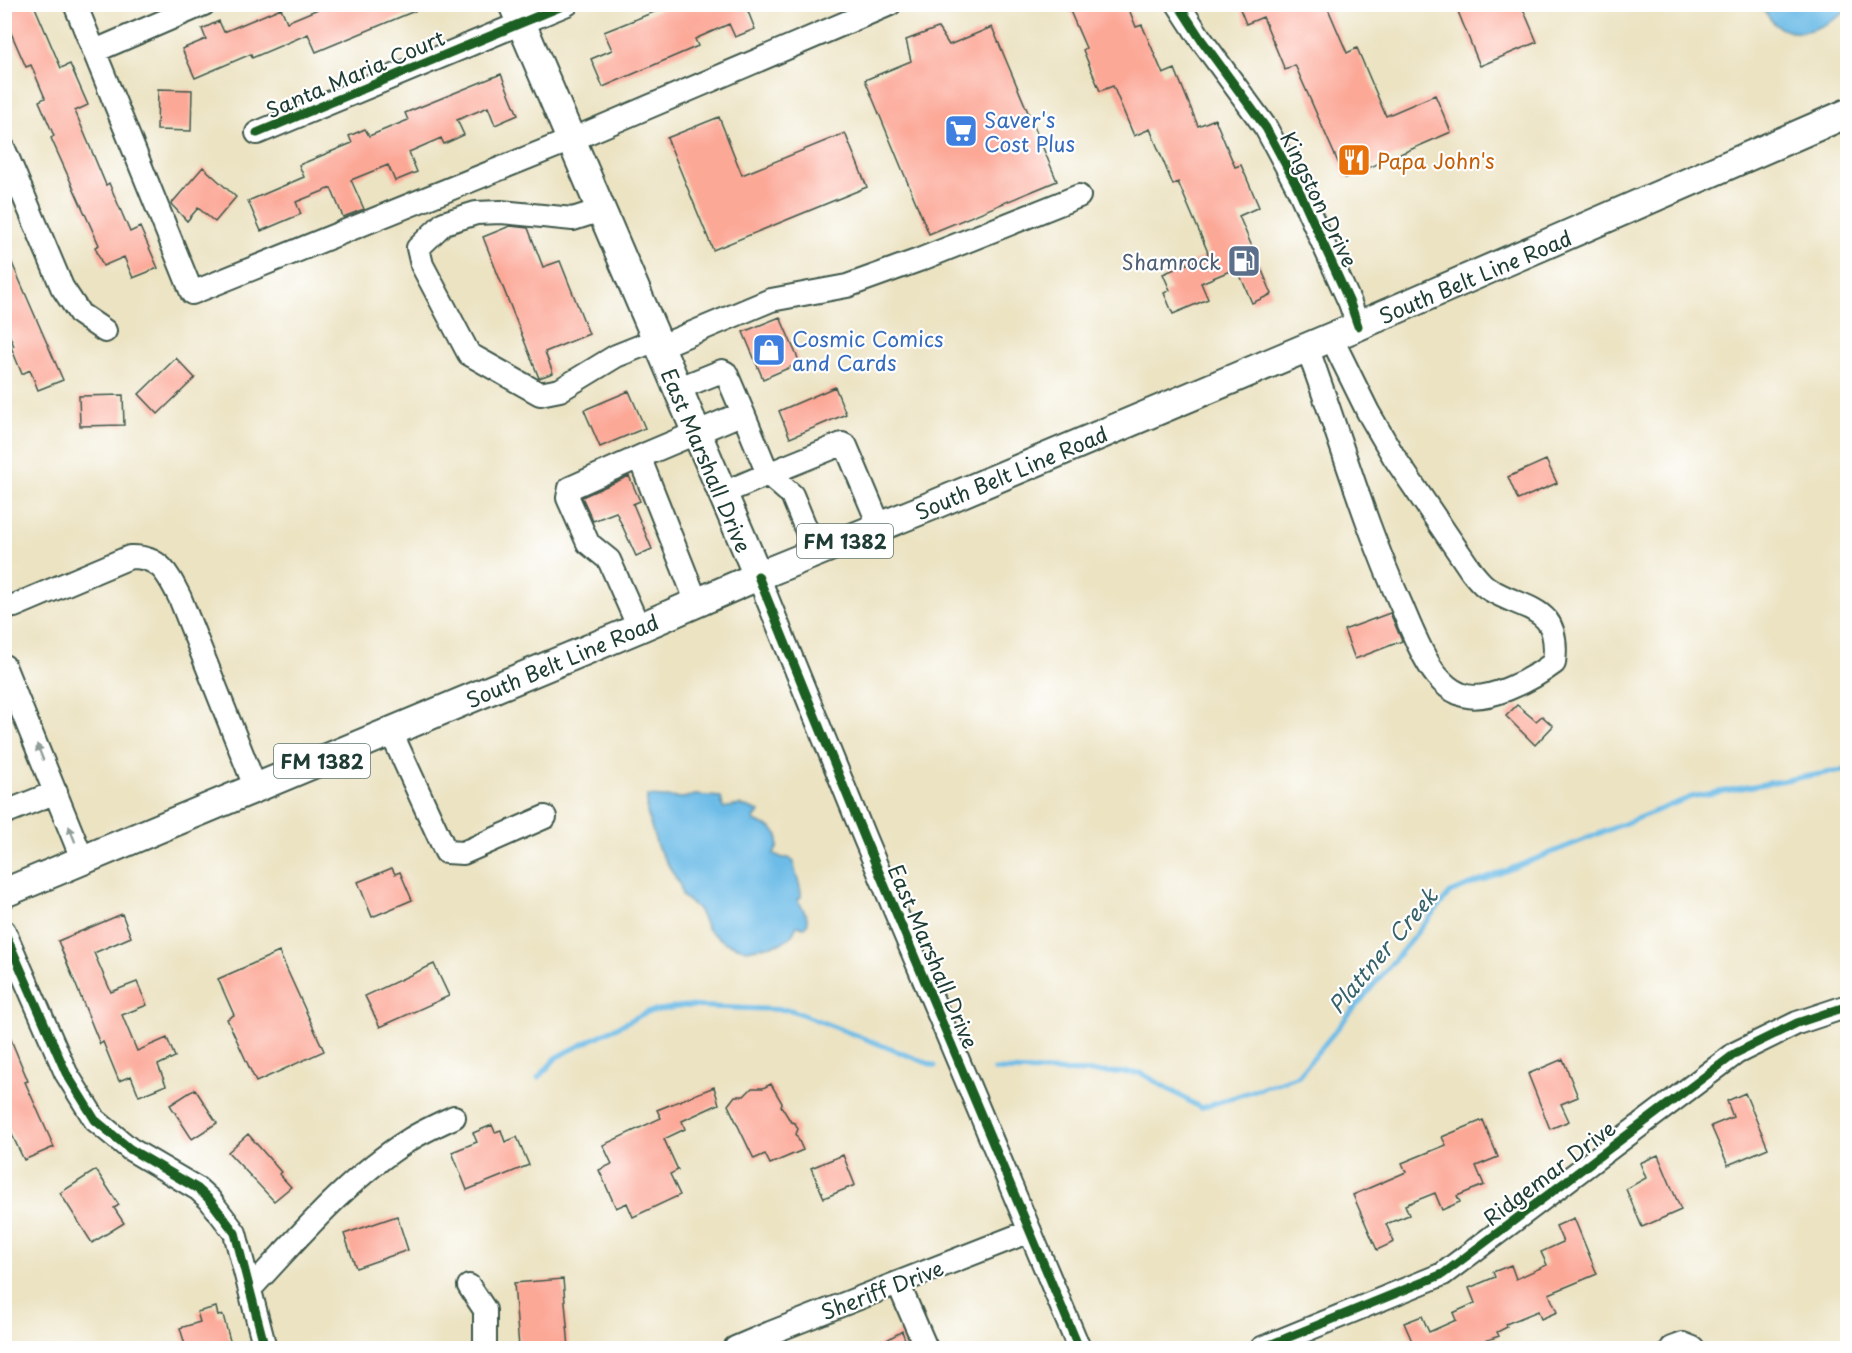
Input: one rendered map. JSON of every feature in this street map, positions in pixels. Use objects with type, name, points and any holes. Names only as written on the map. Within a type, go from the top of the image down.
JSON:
[{"type":"main road","name":"East Marshall Drive","points":[[517,14],[758,576]]},
{"type":"main road","name":"South Belt Line Road","points":[[4,893],[1358,326],[1848,113]]},
{"type":"street","points":[[75,4],[192,292],[571,140],[890,4]]},
{"type":"street","points":[[95,51],[204,4]]},
{"type":"street","name":"Santa Maria Court","points":[[257,133],[517,14],[567,4]]},
{"type":"street","name":"Kingston Drive","points":[[1179,4],[1200,38],[1266,128],[1298,188],[1350,303],[1358,326]]},
{"type":"street","points":[[4,148],[62,287],[80,314],[105,331]]},
{"type":"street","points":[[601,210],[573,219],[501,212],[476,213],[444,224],[418,248],[422,265],[469,354],[540,394],[560,390],[616,356],[657,344],[771,300],[847,286],[919,260],[1078,196]]},
{"type":"street","points":[[1319,342],[1368,412],[1394,457],[1472,572],[1486,587],[1532,607],[1544,616],[1552,632],[1556,648],[1554,663],[1539,675],[1484,697],[1459,694],[1437,676],[1415,638],[1389,580],[1347,464],[1331,412],[1319,342]]},
{"type":"street","points":[[677,389],[722,371],[726,373],[768,474],[792,495],[816,553]]},
{"type":"street","points":[[639,628],[609,560],[588,543],[568,498],[570,488],[743,413]]},
{"type":"street","points":[[721,494],[842,444],[846,446],[880,527]]},
{"type":"street","points":[[646,454],[642,464],[697,603]]},
{"type":"street","points":[[4,608],[14,606],[130,557],[144,556],[157,563],[169,576],[180,598],[256,789]]},
{"type":"street","name":"East Marshall Drive","points":[[758,576],[868,846],[1079,1348]]},
{"type":"street","points":[[4,666],[83,861]]},
{"type":"street","points":[[392,732],[446,852],[463,853],[545,818]]},
{"type":"street","points":[[4,813],[56,792]]},
{"type":"street","points":[[4,931],[66,1073],[95,1120],[130,1149],[198,1190],[210,1200],[235,1233],[265,1348]]},
{"type":"street","name":"Ridgemar Drive","points":[[1262,1348],[1443,1274],[1736,1053],[1797,1023],[1848,1006]]},
{"type":"street","points":[[250,1289],[351,1185],[408,1141],[454,1117]]},
{"type":"street","name":"Sheriff Drive","points":[[735,1348],[1030,1231]]},
{"type":"street","points":[[898,1283],[926,1348]]},
{"type":"street","points":[[469,1286],[485,1310],[485,1348]]},
{"type":"street","points":[[1672,1348],[1683,1344],[1693,1348]]},
{"type":"water","points":[[1762,5],[1847,5],[1847,11],[1824,25],[1800,32],[1779,27]]},
{"type":"water","points":[[695,795],[721,797],[723,808],[740,805],[760,812],[754,821],[771,828],[778,835],[778,846],[774,854],[789,858],[794,862],[801,892],[801,897],[797,899],[808,922],[805,927],[797,926],[792,935],[781,943],[747,950],[726,943],[708,930],[698,909],[682,896],[680,885],[657,846],[647,813],[647,796],[683,798]]},
{"type":"building","points":[[330,4],[429,5],[316,52],[308,34],[252,58],[251,54],[195,78],[182,49],[206,39],[202,29],[219,21],[224,32],[281,8],[287,22]]},
{"type":"building","points":[[674,4],[745,4],[755,29],[735,37],[729,24],[695,39],[698,46],[603,87],[591,59],[612,50],[604,32]]},
{"type":"building","points":[[1067,4],[1127,4],[1136,27],[1142,25],[1163,74],[1175,69],[1198,126],[1215,119],[1235,167],[1241,165],[1259,207],[1239,216],[1272,294],[1252,303],[1237,268],[1201,283],[1208,299],[1173,314],[1164,293],[1170,290],[1163,274],[1208,255],[1207,250],[1178,182],[1173,185],[1150,129],[1134,136],[1113,86],[1100,91],[1083,50],[1086,48]]},
{"type":"building","points":[[1238,4],[1326,4],[1347,53],[1357,48],[1386,116],[1435,95],[1451,132],[1345,178],[1295,65],[1285,70],[1263,17],[1246,24]]},
{"type":"building","points":[[1455,4],[1521,4],[1537,42],[1480,66]]},
{"type":"building","points":[[4,5],[34,5],[61,68],[70,64],[88,105],[75,111],[106,185],[109,183],[130,232],[140,227],[158,268],[133,278],[124,257],[103,266],[95,247],[99,245],[51,138],[54,136],[39,101],[45,98],[31,65],[26,67],[4,17]]},
{"type":"building","name":"Saver's Cost Plus","points":[[992,27],[1057,181],[929,234],[865,80],[911,61],[906,40],[938,28],[949,45]]},
{"type":"building","points":[[501,74],[518,115],[495,125],[488,107],[457,120],[464,135],[444,144],[441,138],[409,152],[417,172],[395,181],[388,165],[351,180],[364,209],[343,217],[331,188],[296,202],[301,214],[261,231],[248,201],[304,177],[299,165],[352,143],[349,136],[365,129],[369,136],[408,120],[405,113]]},
{"type":"building","points":[[158,89],[192,90],[191,131],[157,130]]},
{"type":"building","points":[[719,117],[742,175],[845,133],[867,187],[713,250],[667,138]]},
{"type":"building","points":[[203,167],[236,197],[215,222],[198,208],[187,221],[171,204]]},
{"type":"building","points":[[510,226],[528,228],[543,267],[560,261],[589,334],[545,352],[553,373],[539,378],[483,237]]},
{"type":"building","points":[[5,247],[63,380],[38,390],[30,370],[22,374],[4,322]]},
{"type":"building","points":[[780,317],[800,363],[763,379],[743,332]]},
{"type":"building","points":[[176,358],[195,378],[158,414],[139,394]]},
{"type":"building","points":[[835,387],[846,414],[790,438],[779,411]]},
{"type":"building","points":[[629,391],[645,428],[600,447],[584,410]]},
{"type":"building","points":[[123,395],[124,425],[80,426],[79,396]]},
{"type":"building","points":[[1546,460],[1557,483],[1518,500],[1508,477]]},
{"type":"building","points":[[629,476],[640,501],[633,504],[652,549],[636,556],[616,512],[593,521],[582,497]]},
{"type":"building","points":[[1390,613],[1402,641],[1355,659],[1344,630]]},
{"type":"building","points":[[1517,705],[1536,721],[1542,716],[1553,726],[1535,745],[1506,716]]},
{"type":"building","points":[[392,868],[395,874],[400,872],[412,900],[372,917],[358,882]]},
{"type":"building","points":[[122,914],[131,937],[94,953],[111,992],[137,982],[147,1005],[122,1015],[137,1051],[167,1038],[175,1057],[158,1065],[166,1085],[139,1096],[131,1076],[119,1081],[103,1042],[100,1044],[58,941]]},
{"type":"building","points":[[279,952],[324,1051],[256,1082],[227,1019],[234,1015],[218,979]]},
{"type":"building","points":[[434,964],[449,996],[380,1027],[365,996]]},
{"type":"building","points":[[5,1025],[28,1081],[25,1082],[54,1147],[24,1160],[4,1118]]},
{"type":"building","points":[[1563,1059],[1578,1097],[1561,1104],[1569,1121],[1550,1129],[1528,1074]]},
{"type":"building","points":[[771,1084],[782,1103],[781,1106],[798,1129],[796,1134],[803,1150],[770,1164],[765,1154],[754,1159],[728,1105],[735,1096],[744,1096],[752,1088],[763,1088]]},
{"type":"building","points":[[714,1087],[719,1104],[682,1121],[685,1129],[664,1139],[678,1170],[670,1174],[680,1195],[633,1217],[627,1203],[616,1208],[599,1170],[612,1164],[603,1145],[661,1118],[657,1110]]},
{"type":"building","points":[[195,1089],[217,1123],[192,1139],[170,1105]]},
{"type":"building","points":[[1745,1093],[1768,1148],[1728,1165],[1711,1126],[1733,1117],[1727,1101]]},
{"type":"building","points":[[1483,1120],[1498,1157],[1476,1166],[1484,1185],[1457,1196],[1460,1202],[1442,1210],[1435,1193],[1405,1205],[1409,1215],[1386,1224],[1394,1242],[1377,1250],[1353,1195],[1406,1172],[1402,1163],[1446,1145],[1442,1137]]},
{"type":"building","points":[[492,1125],[495,1132],[501,1130],[505,1142],[517,1137],[529,1165],[467,1190],[452,1152],[477,1142],[473,1133]]},
{"type":"building","points":[[248,1134],[291,1187],[274,1201],[228,1152]]},
{"type":"building","points":[[843,1155],[855,1185],[824,1198],[811,1168]]},
{"type":"building","points":[[1658,1155],[1681,1210],[1642,1227],[1626,1189],[1646,1178],[1640,1163]]},
{"type":"building","points":[[96,1170],[119,1205],[114,1208],[124,1223],[92,1243],[60,1193]]},
{"type":"building","points":[[397,1216],[408,1250],[356,1268],[344,1234]]},
{"type":"building","points":[[1574,1218],[1597,1274],[1549,1294],[1557,1312],[1541,1319],[1538,1311],[1506,1324],[1507,1327],[1497,1332],[1499,1336],[1465,1348],[1415,1348],[1404,1323],[1422,1316],[1429,1332],[1456,1320],[1453,1313],[1475,1303],[1469,1288],[1495,1277],[1493,1272],[1511,1265],[1516,1279],[1547,1265],[1541,1252],[1563,1242],[1556,1226]]},
{"type":"building","points":[[563,1279],[569,1348],[519,1348],[514,1283]]},
{"type":"building","points":[[216,1307],[218,1316],[223,1315],[232,1348],[186,1348],[180,1328],[200,1322],[197,1312]]},
{"type":"building","points":[[902,1331],[908,1348],[873,1348]]},
{"type":"waterway","name":"Plattner Creek","points":[[994,1070],[1141,1073],[1201,1108],[1298,1076],[1450,893],[1691,797],[1848,769]]},
{"type":"waterway","name":"Plattner Creek","points":[[538,1078],[557,1057],[647,1012],[684,1006],[791,1010],[935,1066]]},
{"type":"cycle path","points":[[257,133],[567,4]]},
{"type":"cycle path","points":[[1178,4],[1266,128],[1298,188],[1350,303],[1358,326]]},
{"type":"cycle path","points":[[758,576],[865,839],[1079,1348]]},
{"type":"cycle path","points":[[4,931],[66,1073],[95,1120],[130,1149],[198,1189],[210,1200],[235,1233],[265,1348]]},
{"type":"cycle path","points":[[1262,1348],[1443,1274],[1736,1053],[1797,1023],[1848,1006]]},
{"type":"place","name":"Saver's Cost Plus","points":[[961,131]]},
{"type":"place","name":"Papa John's","points":[[1354,160]]},
{"type":"place","name":"Shamrock","points":[[1244,261]]},
{"type":"place","name":"Cosmic Comics and Cards","points":[[769,350]]}]
